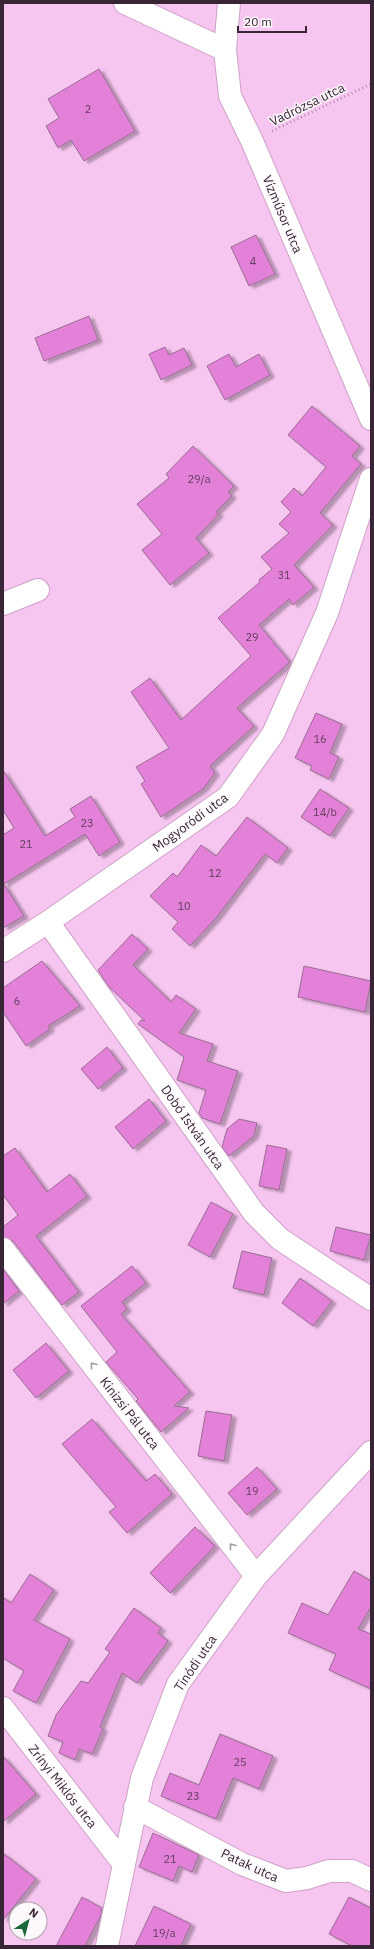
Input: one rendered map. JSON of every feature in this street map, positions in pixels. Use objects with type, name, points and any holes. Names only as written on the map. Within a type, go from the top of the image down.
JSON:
[{"type":"street","points":[[125,3],[225,50]]},
{"type":"street","name":"Vízműsor utca","points":[[229,3],[225,50],[230,96],[252,141],[371,419]]},
{"type":"street","name":"Mogyoródi utca","points":[[3,951],[48,922],[228,797],[273,734],[327,613],[371,479]]},
{"type":"street","points":[[3,604],[38,590]]},
{"type":"street","name":"Dobó István utca","points":[[48,922],[254,1213],[280,1239],[371,1299]]},
{"type":"street","name":"Kinizsi Pál utca","points":[[3,1249],[256,1576]]},
{"type":"street","name":"Tinódi utca","points":[[107,1946],[123,1863],[142,1778],[178,1684],[256,1576],[371,1452]]},
{"type":"street","name":"Zrínyi Miklós utca","points":[[3,1708],[123,1863]]},
{"type":"street","name":"Patak utca","points":[[135,1807],[242,1864],[286,1882],[307,1878],[329,1871],[352,1871],[371,1880]]},
{"type":"path","name":"Vadrózsa utca","points":[[252,141],[371,84]]},
{"type":"building","points":[[99,69],[135,131],[84,161],[71,140],[58,148],[46,126],[59,118],[48,99]]},
{"type":"building","points":[[256,235],[275,274],[249,286],[231,247]]},
{"type":"building","points":[[89,316],[98,340],[44,361],[35,338]]},
{"type":"building","points":[[165,347],[169,355],[184,348],[192,365],[161,380],[149,354]]},
{"type":"building","points":[[229,354],[236,367],[259,354],[270,375],[225,400],[207,366]]},
{"type":"building","points":[[312,406],[360,446],[352,456],[361,464],[320,513],[333,525],[294,565],[314,587],[293,605],[289,599],[259,625],[290,662],[237,708],[254,726],[210,766],[215,773],[203,789],[161,817],[141,784],[145,781],[136,767],[169,748],[131,692],[150,678],[181,720],[251,656],[218,618],[260,582],[259,580],[272,569],[261,557],[289,533],[279,524],[291,512],[281,502],[294,488],[302,496],[326,467],[288,435]]},
{"type":"building","points":[[193,446],[234,486],[228,492],[232,496],[216,512],[219,514],[196,538],[209,553],[170,585],[142,550],[162,534],[137,504],[169,478],[166,474]]},
{"type":"building","points":[[316,713],[342,724],[330,753],[339,757],[329,779],[310,770],[312,766],[295,758]]},
{"type":"building","points":[[3,770],[45,836],[75,817],[70,809],[91,796],[120,842],[99,856],[85,834],[4,884],[24,916],[3,928],[3,835],[14,828],[3,810]]},
{"type":"building","points":[[320,789],[349,808],[330,836],[301,817]]},
{"type":"building","points":[[247,817],[288,848],[277,863],[265,854],[216,918],[190,946],[172,929],[178,922],[150,896],[173,873],[177,877],[201,845],[216,856]]},
{"type":"building","points":[[132,934],[148,949],[133,965],[171,1002],[176,995],[196,1009],[179,1033],[213,1044],[207,1061],[238,1071],[220,1124],[202,1118],[199,1113],[206,1090],[177,1080],[184,1057],[138,1024],[141,1020],[145,1021],[109,987],[98,970]]},
{"type":"building","points":[[42,961],[80,1006],[48,1026],[50,1029],[26,1046],[3,1012],[3,988]]},
{"type":"building","points":[[304,966],[371,981],[365,1012],[298,997]]},
{"type":"building","points":[[107,1047],[123,1068],[98,1089],[81,1069]]},
{"type":"building","points":[[149,1099],[166,1121],[133,1149],[115,1127]]},
{"type":"building","points":[[239,1119],[257,1123],[254,1136],[229,1156],[222,1147],[227,1129]]},
{"type":"building","points":[[267,1145],[287,1149],[279,1190],[259,1186]]},
{"type":"building","points":[[15,1148],[47,1192],[70,1174],[87,1196],[36,1236],[79,1292],[62,1305],[13,1241],[3,1237],[3,1227],[18,1215],[3,1195],[3,1156]]},
{"type":"building","points":[[211,1202],[233,1214],[210,1257],[188,1245]]},
{"type":"building","points":[[336,1227],[371,1235],[364,1260],[330,1251]]},
{"type":"building","points":[[242,1251],[272,1258],[264,1295],[233,1288]]},
{"type":"building","points":[[132,1266],[146,1283],[122,1302],[127,1309],[121,1314],[190,1392],[174,1406],[189,1408],[161,1432],[136,1401],[138,1399],[106,1362],[117,1352],[81,1306]]},
{"type":"building","points":[[3,1269],[19,1291],[3,1304]]},
{"type":"building","points":[[300,1278],[332,1301],[313,1326],[282,1303]]},
{"type":"building","points":[[46,1343],[69,1371],[36,1398],[13,1370]]},
{"type":"building","points":[[206,1411],[232,1415],[224,1461],[198,1456]]},
{"type":"building","points":[[92,1419],[146,1481],[155,1474],[172,1494],[127,1533],[109,1512],[116,1507],[62,1444]]},
{"type":"building","points":[[257,1467],[277,1489],[247,1515],[228,1493]]},
{"type":"building","points":[[195,1527],[215,1546],[170,1593],[150,1573]]},
{"type":"building","points":[[354,1571],[371,1581],[371,1607],[358,1629],[371,1634],[371,1689],[329,1670],[336,1654],[288,1633],[302,1603],[328,1615]]},
{"type":"building","points":[[30,1574],[54,1590],[34,1620],[70,1639],[36,1703],[13,1691],[24,1671],[3,1658],[3,1597],[11,1603]]},
{"type":"building","points":[[134,1608],[161,1628],[158,1633],[168,1641],[137,1683],[122,1673],[100,1727],[103,1729],[92,1754],[79,1749],[75,1760],[59,1753],[63,1742],[48,1736],[56,1715],[81,1681],[88,1683],[110,1652],[105,1649]]},
{"type":"building","points":[[220,1734],[273,1756],[259,1789],[233,1778],[216,1819],[161,1796],[170,1773],[199,1785]]},
{"type":"building","points":[[3,1756],[36,1794],[3,1822]]},
{"type":"building","points":[[153,1833],[199,1855],[192,1872],[179,1866],[173,1881],[139,1867]]},
{"type":"building","points":[[3,1853],[36,1879],[18,1901],[8,1901],[8,1914],[3,1920]]},
{"type":"building","points":[[82,1897],[102,1908],[101,1915],[85,1946],[56,1946]]},
{"type":"building","points":[[349,1897],[371,1908],[371,1946],[352,1946],[329,1934]]},
{"type":"building","points":[[154,1906],[191,1924],[181,1946],[135,1946]]}]
